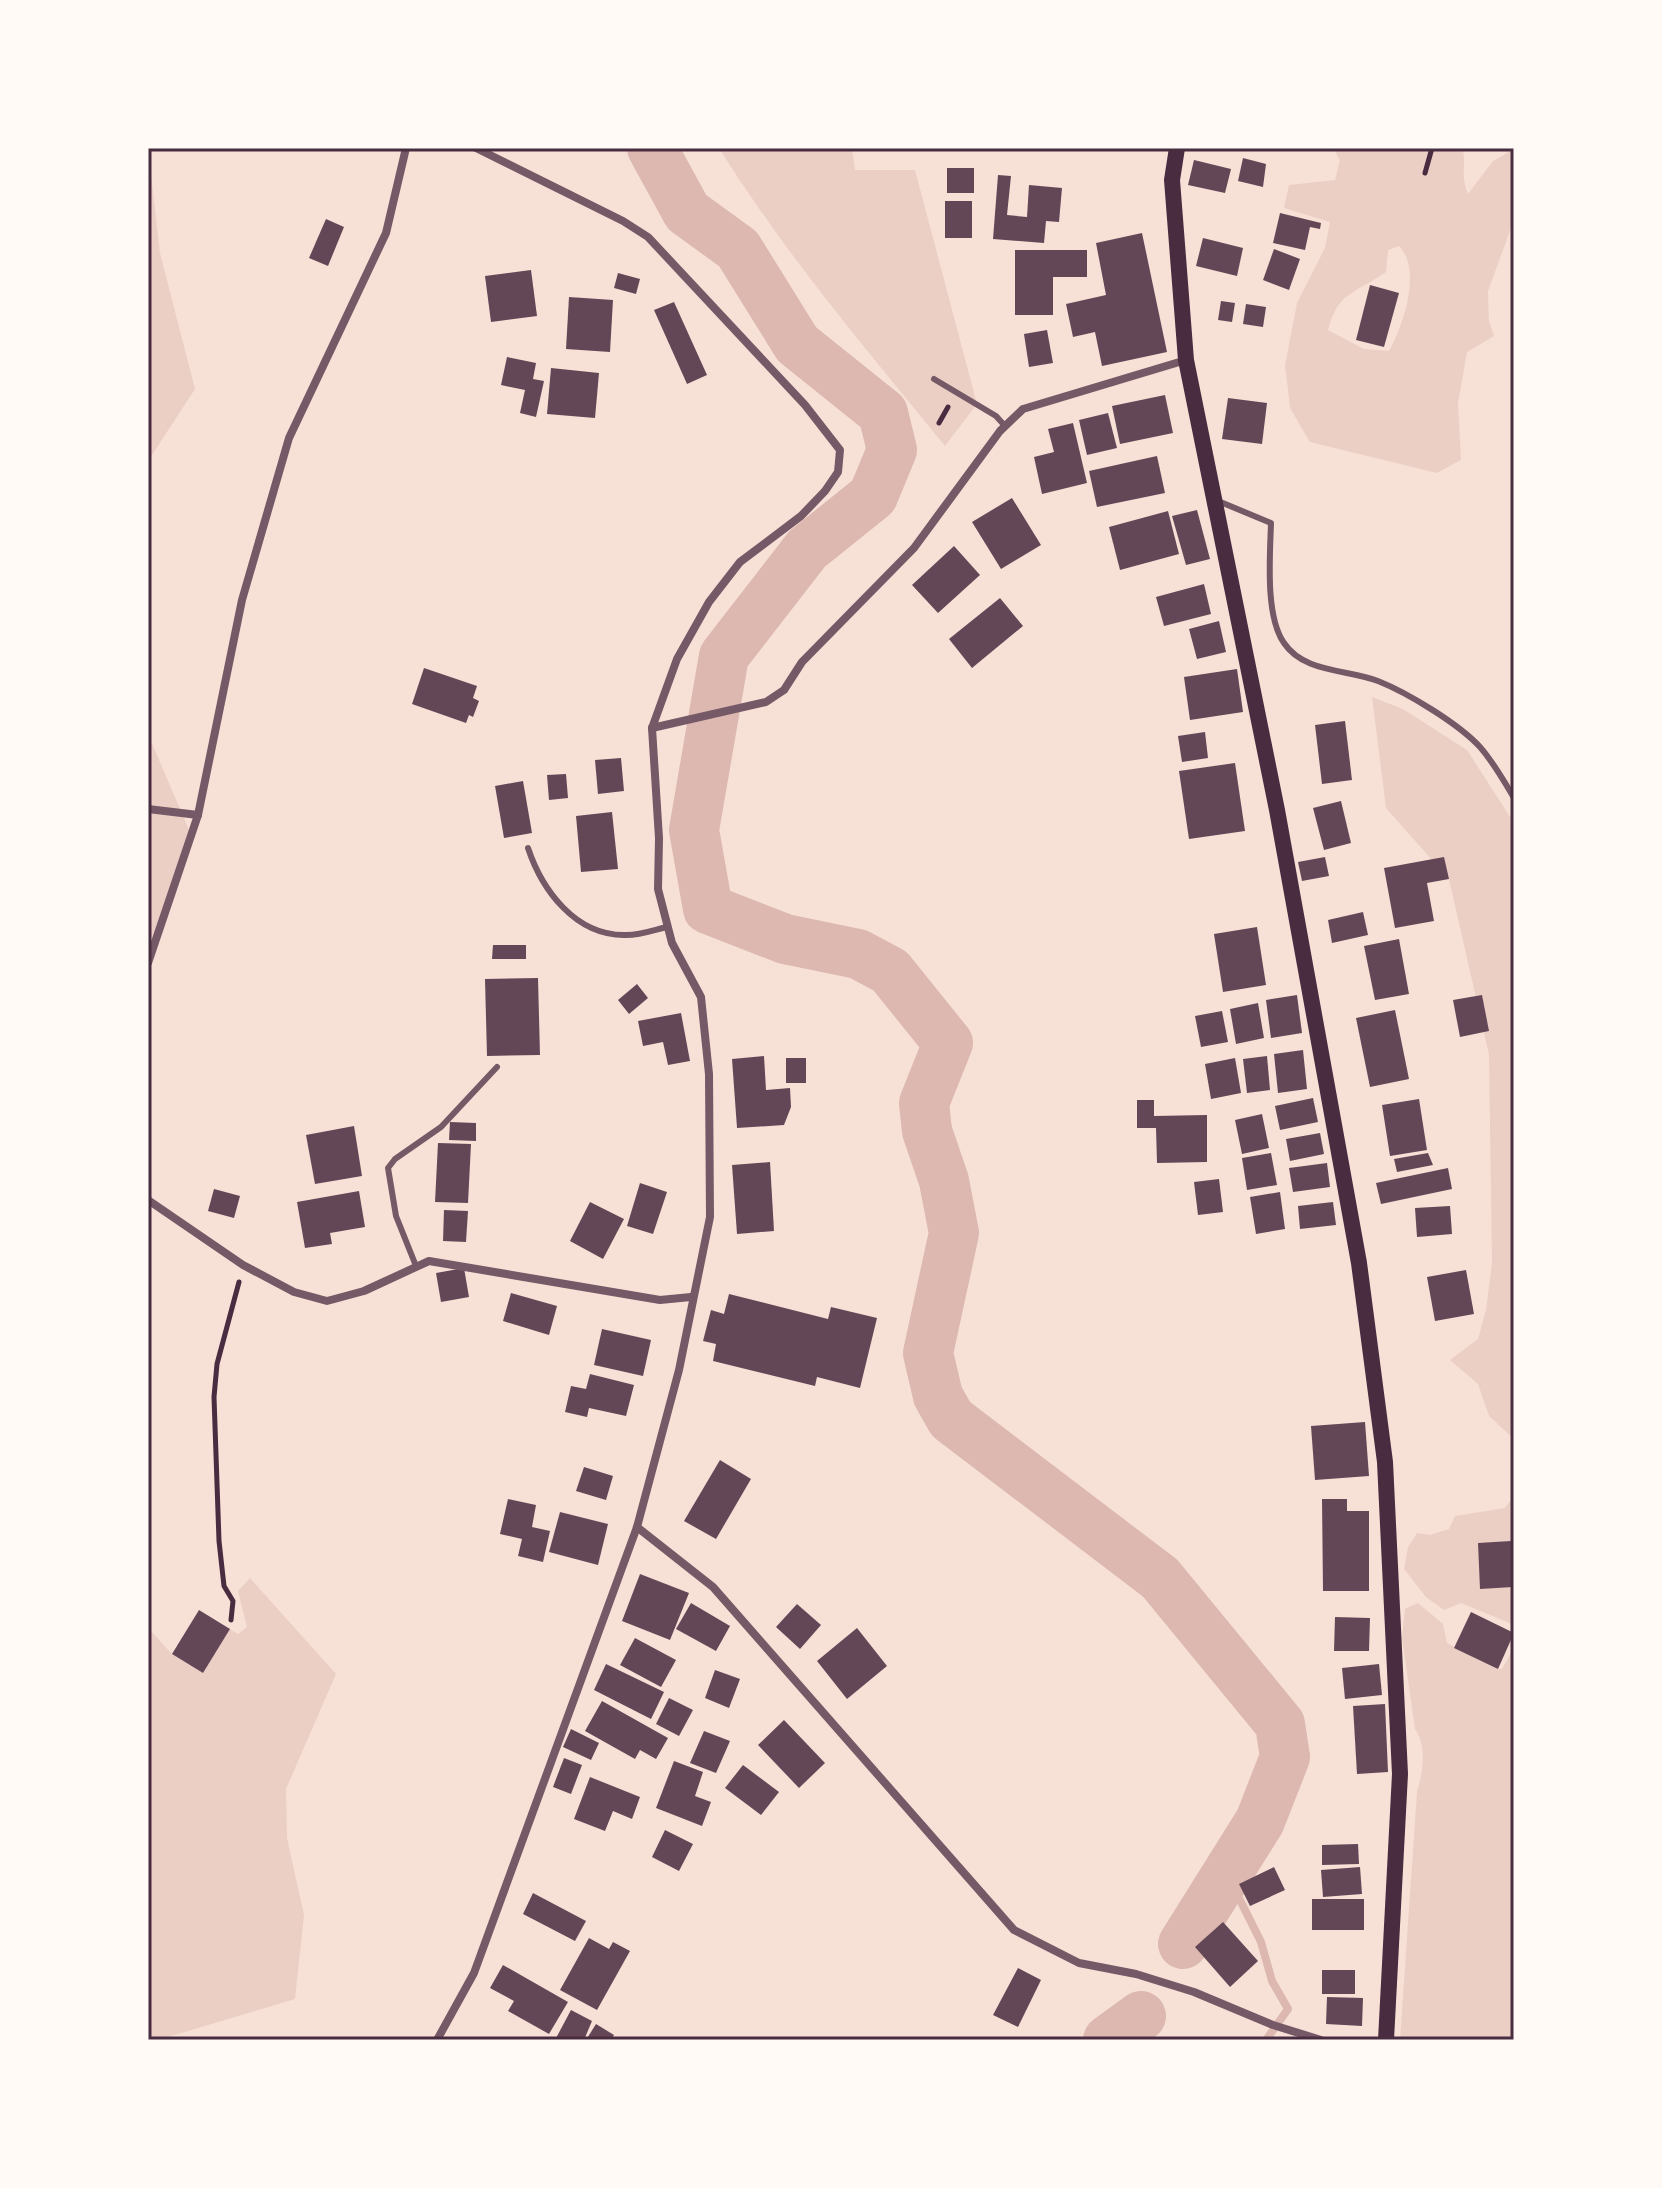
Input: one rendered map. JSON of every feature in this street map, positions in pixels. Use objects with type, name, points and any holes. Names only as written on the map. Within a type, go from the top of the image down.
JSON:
[{"type":"main road","points":[[1177,148],[1172,180],[1186,360],[1277,810],[1359,1263],[1385,1462],[1400,1774],[1381,2040]]},
{"type":"street","points":[[148,963],[198,815],[242,600],[289,438],[386,233],[406,148]]},
{"type":"street","points":[[437,2040],[474,1973],[637,1527],[679,1370],[691,1297],[710,1217],[709,1074],[701,997],[672,943],[658,889],[659,838],[652,728],[677,659],[709,602],[740,562],[801,516],[825,491],[838,472],[840,450],[805,405],[648,237],[623,221],[476,148]]},
{"type":"street","points":[[652,728],[766,702],[784,690],[802,662],[914,548],[1005,426],[1023,409],[1186,360]]},
{"type":"street","points":[[148,809],[198,815]]},
{"type":"street","points":[[148,1200],[243,1265],[294,1292],[327,1301],[364,1291],[429,1261],[660,1300],[691,1297]]},
{"type":"street","points":[[637,1527],[713,1587],[1014,1930],[1079,1963],[1136,1974],[1194,1992],[1273,2025],[1321,2040]]},
{"type":"lane","points":[[934,379],[996,416],[1005,426]]},
{"type":"lane","points":[[1214,500],[1271,523],[1269,574],[1274,615],[1282,642],[1296,657],[1319,667],[1376,681],[1422,705],[1478,745],[1514,798]]},
{"type":"lane","points":[[528,848],[533,864],[574,920],[595,931],[625,936],[667,927]]},
{"type":"lane","points":[[416,1266],[396,1216],[388,1168],[395,1159],[441,1127],[497,1067]]},
{"type":"path","points":[[1425,173],[1432,148]]},
{"type":"path","points":[[231,1620],[233,1601],[224,1586],[219,1541],[214,1397],[217,1364],[243,1265]]},
{"type":"shaded area","points":[[148,148],[160,253],[195,389],[148,461]]},
{"type":"shaded area","points":[[719,148],[852,148],[855,170],[915,170],[977,404],[945,446],[799,263]]},
{"type":"shaded area","points":[[1333,148],[1462,148],[1468,194],[1493,161],[1514,149],[1514,220],[1488,291],[1489,321],[1494,336],[1467,352],[1458,403],[1461,460],[1437,473],[1310,442],[1290,408],[1285,365],[1297,303],[1325,248],[1330,222],[1284,208],[1289,185],[1335,180],[1340,160]],"holes":[[[1399,246],[1406,256],[1410,282],[1408,297],[1389,351],[1364,349],[1328,330],[1343,300],[1386,272],[1388,250]]]},
{"type":"shaded area","points":[[1372,697],[1403,709],[1467,750],[1514,823],[1514,1439],[1489,1416],[1478,1384],[1450,1360],[1478,1339],[1486,1310],[1492,1263],[1489,1055],[1449,879],[1386,808]]},
{"type":"shaded area","points":[[148,734],[189,830],[148,961]]},
{"type":"shaded area","points":[[1514,1496],[1514,1625],[1461,1603],[1444,1610],[1426,1597],[1404,1569],[1408,1547],[1417,1533],[1430,1535],[1449,1529],[1455,1516],[1505,1508]]},
{"type":"shaded area","points":[[148,1500],[151,1501],[151,1631],[172,1654],[203,1673],[230,1629],[238,1634],[247,1627],[238,1591],[250,1578],[336,1674],[286,1789],[287,1838],[304,1915],[295,1999],[158,2040],[148,2040]]},
{"type":"shaded area","points":[[1418,1603],[1443,1624],[1447,1643],[1498,1669],[1502,1669],[1514,1648],[1514,2040],[1400,2040],[1417,1792],[1423,1759],[1415,1729],[1402,1638],[1405,1609]]},
{"type":"building","points":[[1243,158],[1266,164],[1263,187],[1238,181]]},
{"type":"building","points":[[1194,160],[1231,169],[1225,193],[1188,185]]},
{"type":"building","points":[[947,168],[974,168],[974,193],[947,193]]},
{"type":"building","points":[[998,175],[1011,176],[1007,215],[1027,217],[1029,185],[1062,188],[1059,222],[1046,221],[1044,243],[993,239]]},
{"type":"building","points":[[945,201],[972,201],[972,238],[945,238]]},
{"type":"building","points":[[1280,213],[1321,223],[1320,229],[1310,227],[1305,250],[1273,243]]},
{"type":"building","points":[[326,219],[344,227],[328,266],[309,258]]},
{"type":"building","points":[[1142,233],[1167,352],[1102,366],[1095,332],[1073,337],[1066,304],[1106,295],[1096,243]]},
{"type":"building","points":[[1203,238],[1243,248],[1237,276],[1196,266]]},
{"type":"building","points":[[1274,249],[1300,259],[1289,290],[1263,280]]},
{"type":"building","points":[[1015,250],[1087,250],[1087,277],[1053,277],[1053,315],[1015,315]]},
{"type":"building","points":[[531,270],[537,316],[491,322],[485,276]]},
{"type":"building","points":[[618,273],[640,279],[636,294],[614,288]]},
{"type":"building","points":[[1370,285],[1399,293],[1384,347],[1356,340]]},
{"type":"building","points":[[569,297],[613,300],[610,352],[566,349]]},
{"type":"building","points":[[1221,301],[1235,303],[1232,322],[1218,320]]},
{"type":"building","points":[[674,302],[707,375],[687,384],[654,310]]},
{"type":"building","points":[[1246,304],[1266,307],[1263,327],[1243,324]]},
{"type":"building","points":[[1047,330],[1053,363],[1029,367],[1024,334]]},
{"type":"building","points":[[507,357],[536,363],[533,379],[544,381],[536,417],[520,413],[525,390],[501,385]]},
{"type":"building","points":[[551,368],[599,373],[595,418],[547,414]]},
{"type":"building","points":[[1165,395],[1173,433],[1120,444],[1112,406]]},
{"type":"building","points":[[1228,398],[1267,403],[1262,444],[1222,439]]},
{"type":"building","points":[[1108,413],[1117,448],[1087,455],[1079,420]]},
{"type":"building","points":[[1073,423],[1087,483],[1042,494],[1034,457],[1054,452],[1048,429]]},
{"type":"building","points":[[1157,456],[1165,493],[1097,507],[1089,471]]},
{"type":"building","points":[[1012,498],[1041,545],[1001,569],[972,522]]},
{"type":"building","points":[[1197,510],[1210,559],[1186,565],[1172,516]]},
{"type":"building","points":[[1168,511],[1179,554],[1120,570],[1109,527]]},
{"type":"building","points":[[954,546],[980,575],[938,613],[912,585]]},
{"type":"building","points":[[1204,584],[1211,614],[1164,626],[1156,597]]},
{"type":"building","points":[[1000,598],[1023,626],[972,668],[949,639]]},
{"type":"building","points":[[1219,621],[1226,652],[1197,659],[1189,629]]},
{"type":"building","points":[[424,668],[477,686],[473,698],[479,701],[473,717],[469,715],[466,723],[412,704]]},
{"type":"building","points":[[1237,669],[1243,712],[1190,720],[1184,677]]},
{"type":"building","points":[[1345,721],[1352,780],[1322,784],[1315,725]]},
{"type":"building","points":[[1205,732],[1208,758],[1182,762],[1178,736]]},
{"type":"building","points":[[621,758],[624,791],[598,794],[595,760]]},
{"type":"building","points":[[1235,763],[1245,831],[1189,839],[1179,771]]},
{"type":"building","points":[[566,774],[568,798],[549,800],[547,775]]},
{"type":"building","points":[[523,781],[532,833],[504,838],[495,786]]},
{"type":"building","points":[[1341,801],[1351,843],[1324,850],[1313,808]]},
{"type":"building","points":[[612,812],[618,869],[581,872],[576,816]]},
{"type":"building","points":[[1325,857],[1329,876],[1302,881],[1298,862]]},
{"type":"building","points":[[1444,857],[1449,879],[1427,883],[1434,921],[1395,928],[1384,868]]},
{"type":"building","points":[[1363,912],[1368,935],[1332,943],[1328,920]]},
{"type":"building","points":[[1257,927],[1266,985],[1223,992],[1214,934]]},
{"type":"building","points":[[1399,939],[1409,994],[1375,1000],[1364,946]]},
{"type":"building","points":[[493,945],[526,945],[526,959],[492,959]]},
{"type":"building","points":[[538,978],[540,1055],[487,1056],[485,979]]},
{"type":"building","points":[[637,984],[648,998],[629,1014],[618,1000]]},
{"type":"building","points":[[1297,995],[1302,1033],[1271,1038],[1266,1000]]},
{"type":"building","points":[[1482,995],[1489,1031],[1460,1037],[1453,1000]]},
{"type":"building","points":[[1258,1003],[1264,1038],[1236,1044],[1230,1009]]},
{"type":"building","points":[[1395,1010],[1409,1079],[1370,1087],[1356,1018]]},
{"type":"building","points":[[1222,1011],[1228,1042],[1201,1047],[1195,1016]]},
{"type":"building","points":[[681,1013],[690,1061],[668,1065],[663,1042],[643,1046],[638,1021]]},
{"type":"building","points":[[1303,1050],[1307,1089],[1278,1093],[1274,1054]]},
{"type":"building","points":[[764,1056],[766,1090],[790,1088],[791,1107],[784,1125],[737,1128],[732,1059]]},
{"type":"building","points":[[1267,1056],[1270,1090],[1247,1093],[1243,1059]]},
{"type":"building","points":[[786,1058],[806,1058],[806,1083],[786,1083]]},
{"type":"building","points":[[1235,1058],[1241,1093],[1211,1099],[1205,1064]]},
{"type":"building","points":[[1313,1098],[1318,1122],[1280,1130],[1275,1106]]},
{"type":"building","points":[[1419,1099],[1427,1150],[1390,1156],[1382,1105]]},
{"type":"building","points":[[1137,1100],[1154,1100],[1154,1116],[1207,1115],[1207,1162],[1157,1163],[1156,1128],[1137,1128]]},
{"type":"building","points":[[1262,1114],[1269,1148],[1242,1154],[1235,1120]]},
{"type":"building","points":[[450,1122],[476,1123],[476,1141],[449,1140]]},
{"type":"building","points":[[354,1126],[362,1176],[315,1184],[306,1135]]},
{"type":"building","points":[[1320,1133],[1324,1154],[1290,1161],[1286,1139]]},
{"type":"building","points":[[438,1143],[471,1144],[468,1203],[435,1202]]},
{"type":"building","points":[[1271,1153],[1277,1185],[1247,1190],[1242,1158]]},
{"type":"building","points":[[1428,1153],[1433,1165],[1397,1172],[1394,1159]]},
{"type":"building","points":[[770,1162],[774,1231],[737,1234],[732,1165]]},
{"type":"building","points":[[1327,1163],[1330,1187],[1293,1192],[1289,1168]]},
{"type":"building","points":[[1448,1168],[1452,1189],[1381,1204],[1376,1183]]},
{"type":"building","points":[[1219,1179],[1223,1212],[1198,1215],[1194,1182]]},
{"type":"building","points":[[640,1183],[667,1192],[653,1234],[627,1226]]},
{"type":"building","points":[[214,1189],[240,1196],[234,1218],[208,1211]]},
{"type":"building","points":[[359,1191],[365,1227],[330,1233],[332,1244],[305,1248],[297,1202]]},
{"type":"building","points":[[1280,1192],[1285,1229],[1256,1234],[1250,1197]]},
{"type":"building","points":[[590,1202],[624,1219],[603,1259],[570,1241]]},
{"type":"building","points":[[1333,1202],[1336,1225],[1300,1229],[1298,1206]]},
{"type":"building","points":[[1450,1206],[1452,1234],[1417,1237],[1415,1208]]},
{"type":"building","points":[[444,1210],[468,1211],[466,1242],[443,1241]]},
{"type":"building","points":[[464,1268],[469,1297],[441,1302],[436,1273]]},
{"type":"building","points":[[1466,1270],[1474,1314],[1435,1321],[1427,1277]]},
{"type":"building","points":[[511,1293],[557,1306],[549,1335],[503,1321]]},
{"type":"building","points":[[729,1294],[828,1319],[831,1307],[877,1318],[860,1388],[817,1377],[815,1386],[713,1361],[716,1344],[703,1341],[711,1310],[724,1314]]},
{"type":"building","points":[[602,1329],[651,1340],[643,1376],[594,1365]]},
{"type":"building","points":[[590,1374],[634,1385],[626,1416],[589,1408],[587,1417],[565,1412],[571,1386],[586,1389]]},
{"type":"building","points":[[1365,1422],[1369,1476],[1315,1480],[1311,1426]]},
{"type":"building","points":[[720,1460],[751,1479],[716,1539],[684,1521]]},
{"type":"building","points":[[584,1467],[613,1476],[606,1500],[576,1491]]},
{"type":"building","points":[[508,1499],[536,1505],[532,1527],[550,1531],[543,1562],[518,1556],[522,1539],[500,1534]]},
{"type":"building","points":[[1322,1499],[1347,1499],[1347,1511],[1369,1511],[1369,1591],[1323,1591]]},
{"type":"building","points":[[560,1512],[608,1524],[598,1565],[549,1552]]},
{"type":"building","points":[[1511,1541],[1513,1587],[1480,1589],[1478,1543]]},
{"type":"building","points":[[640,1574],[689,1593],[670,1640],[622,1621]]},
{"type":"building","points":[[691,1603],[730,1626],[716,1651],[676,1629]]},
{"type":"building","points":[[797,1604],[821,1625],[800,1649],[776,1627]]},
{"type":"building","points":[[199,1610],[230,1629],[203,1673],[172,1654]]},
{"type":"building","points":[[1471,1612],[1514,1633],[1498,1669],[1454,1648]]},
{"type":"building","points":[[1335,1617],[1370,1618],[1369,1651],[1334,1651]]},
{"type":"building","points":[[857,1628],[887,1666],[847,1699],[817,1661]]},
{"type":"building","points":[[635,1638],[676,1660],[661,1687],[620,1665]]},
{"type":"building","points":[[606,1664],[664,1692],[651,1719],[594,1690]]},
{"type":"building","points":[[1379,1664],[1382,1695],[1345,1699],[1342,1668]]},
{"type":"building","points":[[715,1670],[740,1679],[729,1708],[705,1698]]},
{"type":"building","points":[[669,1698],[693,1710],[679,1736],[656,1724]]},
{"type":"building","points":[[602,1701],[668,1738],[656,1759],[640,1750],[635,1759],[585,1731]]},
{"type":"building","points":[[1385,1704],[1388,1772],[1357,1774],[1353,1706]]},
{"type":"building","points":[[784,1720],[825,1763],[799,1788],[758,1745]]},
{"type":"building","points":[[571,1729],[599,1743],[591,1760],[563,1747]]},
{"type":"building","points":[[704,1731],[730,1741],[716,1773],[690,1763]]},
{"type":"building","points":[[564,1758],[582,1765],[571,1794],[553,1787]]},
{"type":"building","points":[[674,1761],[703,1772],[695,1796],[711,1802],[702,1826],[656,1808]]},
{"type":"building","points":[[743,1765],[779,1792],[761,1815],[725,1788]]},
{"type":"building","points":[[590,1777],[640,1797],[632,1819],[613,1811],[605,1831],[574,1819]]},
{"type":"building","points":[[665,1830],[693,1844],[679,1871],[652,1857]]},
{"type":"building","points":[[1358,1844],[1359,1864],[1322,1865],[1322,1845]]},
{"type":"building","points":[[1274,1867],[1285,1890],[1250,1906],[1239,1884]]},
{"type":"building","points":[[1360,1867],[1362,1894],[1323,1897],[1321,1870]]},
{"type":"building","points":[[533,1893],[586,1921],[575,1941],[523,1914]]},
{"type":"building","points":[[1312,1899],[1364,1899],[1364,1930],[1312,1930]]},
{"type":"building","points":[[1223,1922],[1258,1961],[1230,1987],[1195,1947]]},
{"type":"building","points":[[589,1938],[609,1949],[613,1942],[630,1951],[597,2010],[560,1990]]},
{"type":"building","points":[[503,1965],[568,2002],[549,2034],[508,2011],[514,2001],[490,1988]]},
{"type":"building","points":[[1018,1968],[1041,1980],[1018,2027],[993,2015]]},
{"type":"building","points":[[1322,1970],[1355,1970],[1355,1994],[1322,1994]]},
{"type":"building","points":[[1327,1997],[1363,1998],[1362,2026],[1326,2024]]},
{"type":"building","points":[[571,2010],[592,2021],[584,2040],[555,2040]]},
{"type":"building","points":[[596,2024],[614,2035],[611,2040],[586,2040]]},
{"type":"waterway","points":[[652,148],[687,212],[738,249],[797,344],[883,413],[892,450],[873,496],[807,549],[724,656],[694,830],[708,909],[785,939],[858,954],[890,971],[948,1043],[924,1103],[927,1131],[944,1181],[954,1233],[928,1353],[938,1396],[951,1419],[1160,1578],[1280,1724],[1285,1757],[1260,1821],[1183,1944]]},
{"type":"waterway","points":[[1227,1874],[1261,1942],[1272,1981],[1288,2009],[1266,2040]]},
{"type":"waterway","points":[[1108,2040],[1141,2016]]}]
